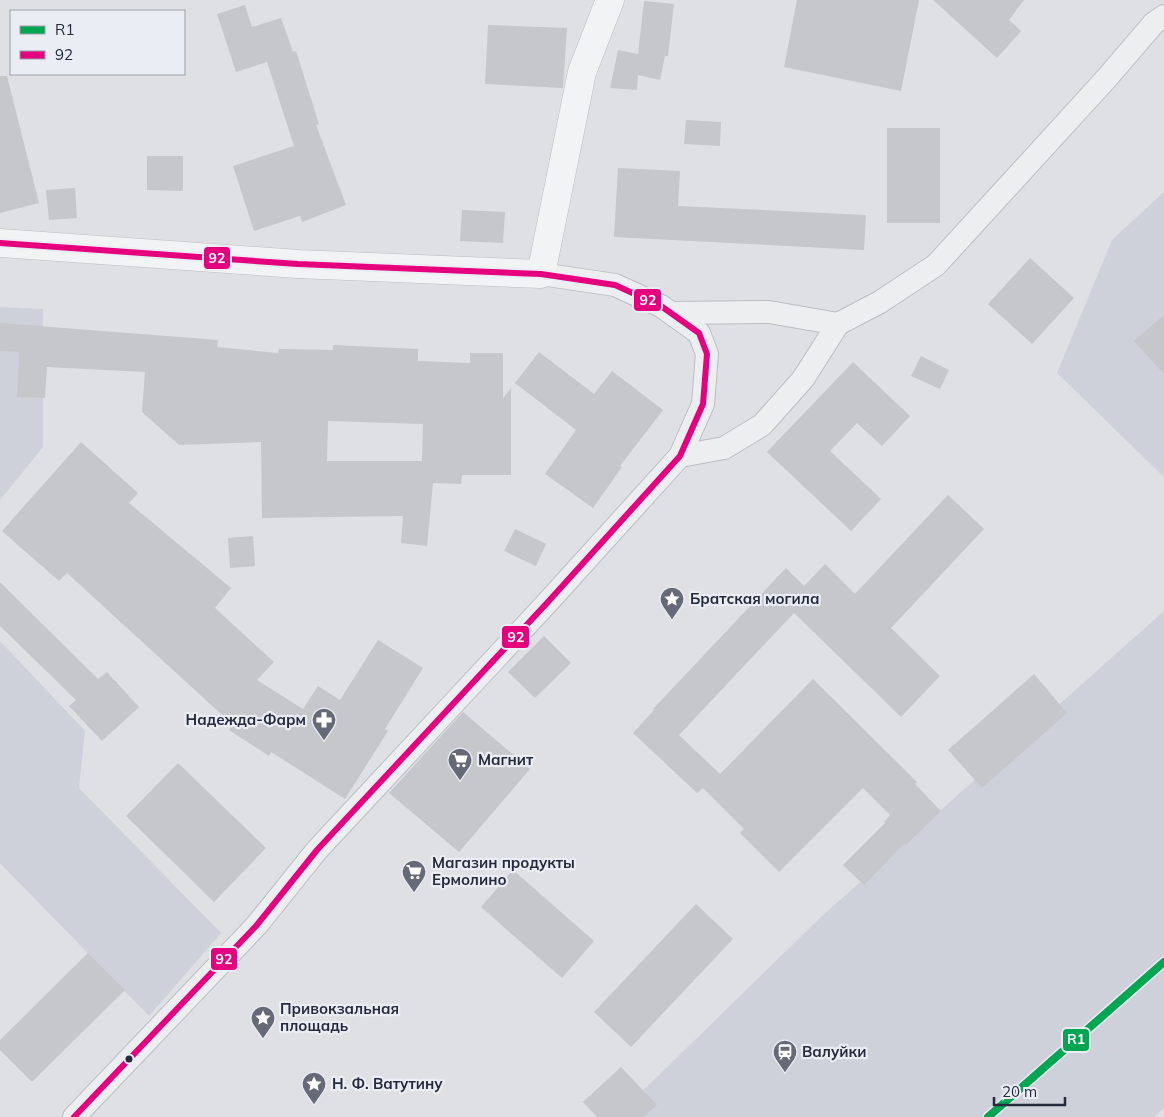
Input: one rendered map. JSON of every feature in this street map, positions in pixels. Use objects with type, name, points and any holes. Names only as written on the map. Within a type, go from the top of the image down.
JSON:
[{"type":"main road","points":[[0,243],[298,264],[541,274],[582,72],[610,0]]},
{"type":"street","points":[[680,456],[724,448],[762,425],[803,379],[838,324],[880,302],[936,265],[1106,79],[1154,23],[1164,16]]},
{"type":"street","points":[[74,1117],[256,926],[317,850],[547,603],[680,456],[703,404],[708,354],[699,333],[662,306],[615,286],[541,274]]},
{"type":"street","points":[[672,314],[769,312],[838,324]]},
{"type":"shaded area","points":[[1164,192],[1164,477],[1057,373],[1112,240]]},
{"type":"shaded area","points":[[0,307],[43,309],[43,447],[0,500]]},
{"type":"shaded area","points":[[1164,611],[1164,1108],[1154,1117],[616,1117],[821,917]]},
{"type":"shaded area","points":[[0,641],[85,731],[79,788],[221,933],[149,1016],[0,863]]},
{"type":"building","points":[[797,0],[919,0],[901,91],[784,67]]},
{"type":"building","points":[[933,0],[1024,0],[1009,20],[1021,31],[997,58]]},
{"type":"building","points":[[644,1],[674,4],[668,56],[665,56],[660,80],[638,75],[637,90],[610,88],[618,50],[638,54]]},
{"type":"building","points":[[245,5],[252,27],[281,18],[293,52],[296,51],[319,124],[316,125],[346,205],[302,222],[300,216],[254,231],[233,166],[294,146],[267,62],[236,72],[217,14]]},
{"type":"building","points":[[488,25],[567,28],[563,88],[485,84]]},
{"type":"building","points":[[0,76],[7,76],[39,203],[0,213]]},
{"type":"building","points":[[686,120],[721,122],[720,146],[684,144]]},
{"type":"building","points":[[887,128],[940,128],[940,223],[887,223]]},
{"type":"building","points":[[147,156],[183,156],[183,191],[147,190]]},
{"type":"building","points":[[618,168],[680,171],[678,206],[866,215],[864,250],[614,237]]},
{"type":"building","points":[[75,188],[77,218],[49,220],[46,190]]},
{"type":"building","points":[[462,210],[505,212],[503,243],[460,241]]},
{"type":"building","points":[[1030,258],[1074,298],[1032,344],[988,304]]},
{"type":"building","points":[[1164,315],[1164,374],[1134,341]]},
{"type":"building","points":[[0,323],[218,340],[217,347],[278,353],[279,349],[333,350],[333,345],[418,349],[418,361],[470,363],[470,353],[503,353],[503,398],[511,388],[511,475],[462,475],[461,484],[433,483],[427,546],[401,543],[403,516],[262,518],[261,442],[179,445],[142,412],[145,372],[47,367],[45,398],[17,397],[19,352],[0,351]],"holes":[[[328,421],[423,424],[422,461],[327,461]]]},
{"type":"building","points":[[539,352],[594,394],[612,371],[663,410],[620,466],[622,467],[593,508],[545,474],[576,430],[515,383]]},
{"type":"building","points":[[921,356],[949,370],[940,389],[911,376]]},
{"type":"building","points":[[853,362],[910,416],[882,446],[857,423],[830,451],[881,499],[851,531],[767,452]]},
{"type":"building","points":[[81,442],[138,493],[129,503],[231,588],[215,608],[274,662],[257,680],[303,709],[318,686],[340,700],[378,640],[423,668],[385,729],[388,731],[345,799],[271,752],[269,756],[229,730],[232,724],[67,573],[59,581],[2,531]]},
{"type":"building","points":[[948,495],[984,529],[891,628],[940,676],[901,717],[794,613],[679,735],[720,774],[813,679],[917,782],[915,784],[941,811],[906,845],[904,844],[864,885],[843,865],[885,823],[890,815],[863,788],[779,872],[740,833],[744,829],[703,788],[697,793],[633,733],[653,709],[786,568],[804,586],[825,564],[855,594]]},
{"type":"building","points":[[515,529],[546,544],[536,566],[504,551]]},
{"type":"building","points":[[253,536],[255,566],[230,568],[228,538]]},
{"type":"building","points":[[0,582],[98,679],[107,672],[139,707],[102,741],[69,706],[76,700],[0,626]]},
{"type":"building","points":[[544,636],[571,663],[535,698],[508,672]]},
{"type":"building","points":[[1034,674],[1067,713],[982,788],[948,750]]},
{"type":"building","name":"Магнит","points":[[463,712],[530,769],[459,852],[389,793]]},
{"type":"building","points":[[178,763],[266,848],[214,902],[126,816]]},
{"type":"building","points":[[513,870],[594,941],[562,978],[481,907]]},
{"type":"building","points":[[696,904],[733,939],[631,1047],[594,1012]]},
{"type":"building","points":[[88,953],[125,990],[32,1082],[0,1050],[0,1040]]},
{"type":"building","points":[[621,1067],[657,1105],[644,1117],[597,1117],[583,1102]]},
{"type":"transit line","name":"92","points":[[0,243],[298,264],[541,274],[615,285],[661,306],[699,333],[707,354],[703,404],[680,456],[547,603],[317,850],[256,926],[74,1117]]},
{"type":"transit line","name":"R1","points":[[988,1117],[1164,962]]},
{"type":"place","name":"Братская могила","points":[[672,620]]},
{"type":"place","name":"Надежда-Фарм","points":[[324,741]]},
{"type":"place","name":"Магнит","points":[[460,781]]},
{"type":"place","name":"Магазин продукты Ермолино","points":[[414,893]]},
{"type":"place","name":"Привокзальная площадь","points":[[263,1039]]},
{"type":"place","name":"Валуйки","points":[[785,1073]]},
{"type":"place","name":"Н. Ф. Ватутину","points":[[314,1105]]}]
